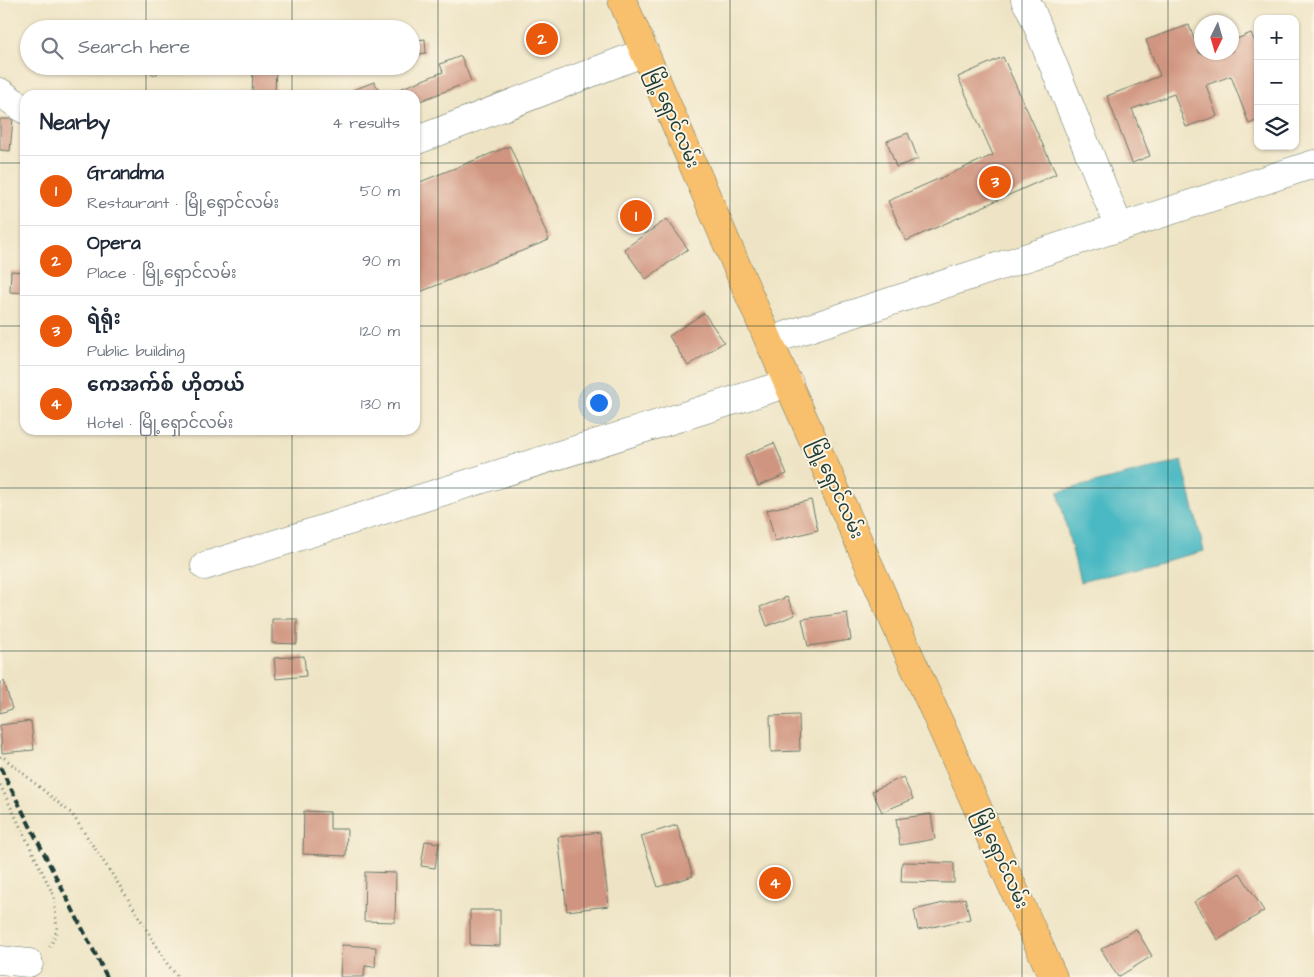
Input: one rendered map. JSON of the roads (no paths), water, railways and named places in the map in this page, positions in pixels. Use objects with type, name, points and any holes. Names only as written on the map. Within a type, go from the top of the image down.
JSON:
[{"type":"highway","name":"မြို့ရှောင်လမ်း","points":[[622,0],[769,341],[1053,977]]},
{"type":"street","points":[[1025,0],[1031,10],[1119,227]]},
{"type":"street","points":[[420,139],[645,52]]},
{"type":"street","points":[[0,92],[20,106]]},
{"type":"street","points":[[769,341],[1314,164]]},
{"type":"street","points":[[205,566],[789,383]]},
{"type":"street","points":[[0,960],[29,963]]},
{"type":"water","points":[[1182,461],[1204,551],[1080,582],[1058,492]]},
{"type":"railway","points":[[0,767],[107,977]]},
{"type":"place","name":"Opera","points":[[542,39]]},
{"type":"place","name":"ရဲရုံး","points":[[995,182]]},
{"type":"place","name":"Grandma","points":[[636,216]]},
{"type":"place","name":"ကေအက်စ် ဟိုတယ်","points":[[775,883]]}]
